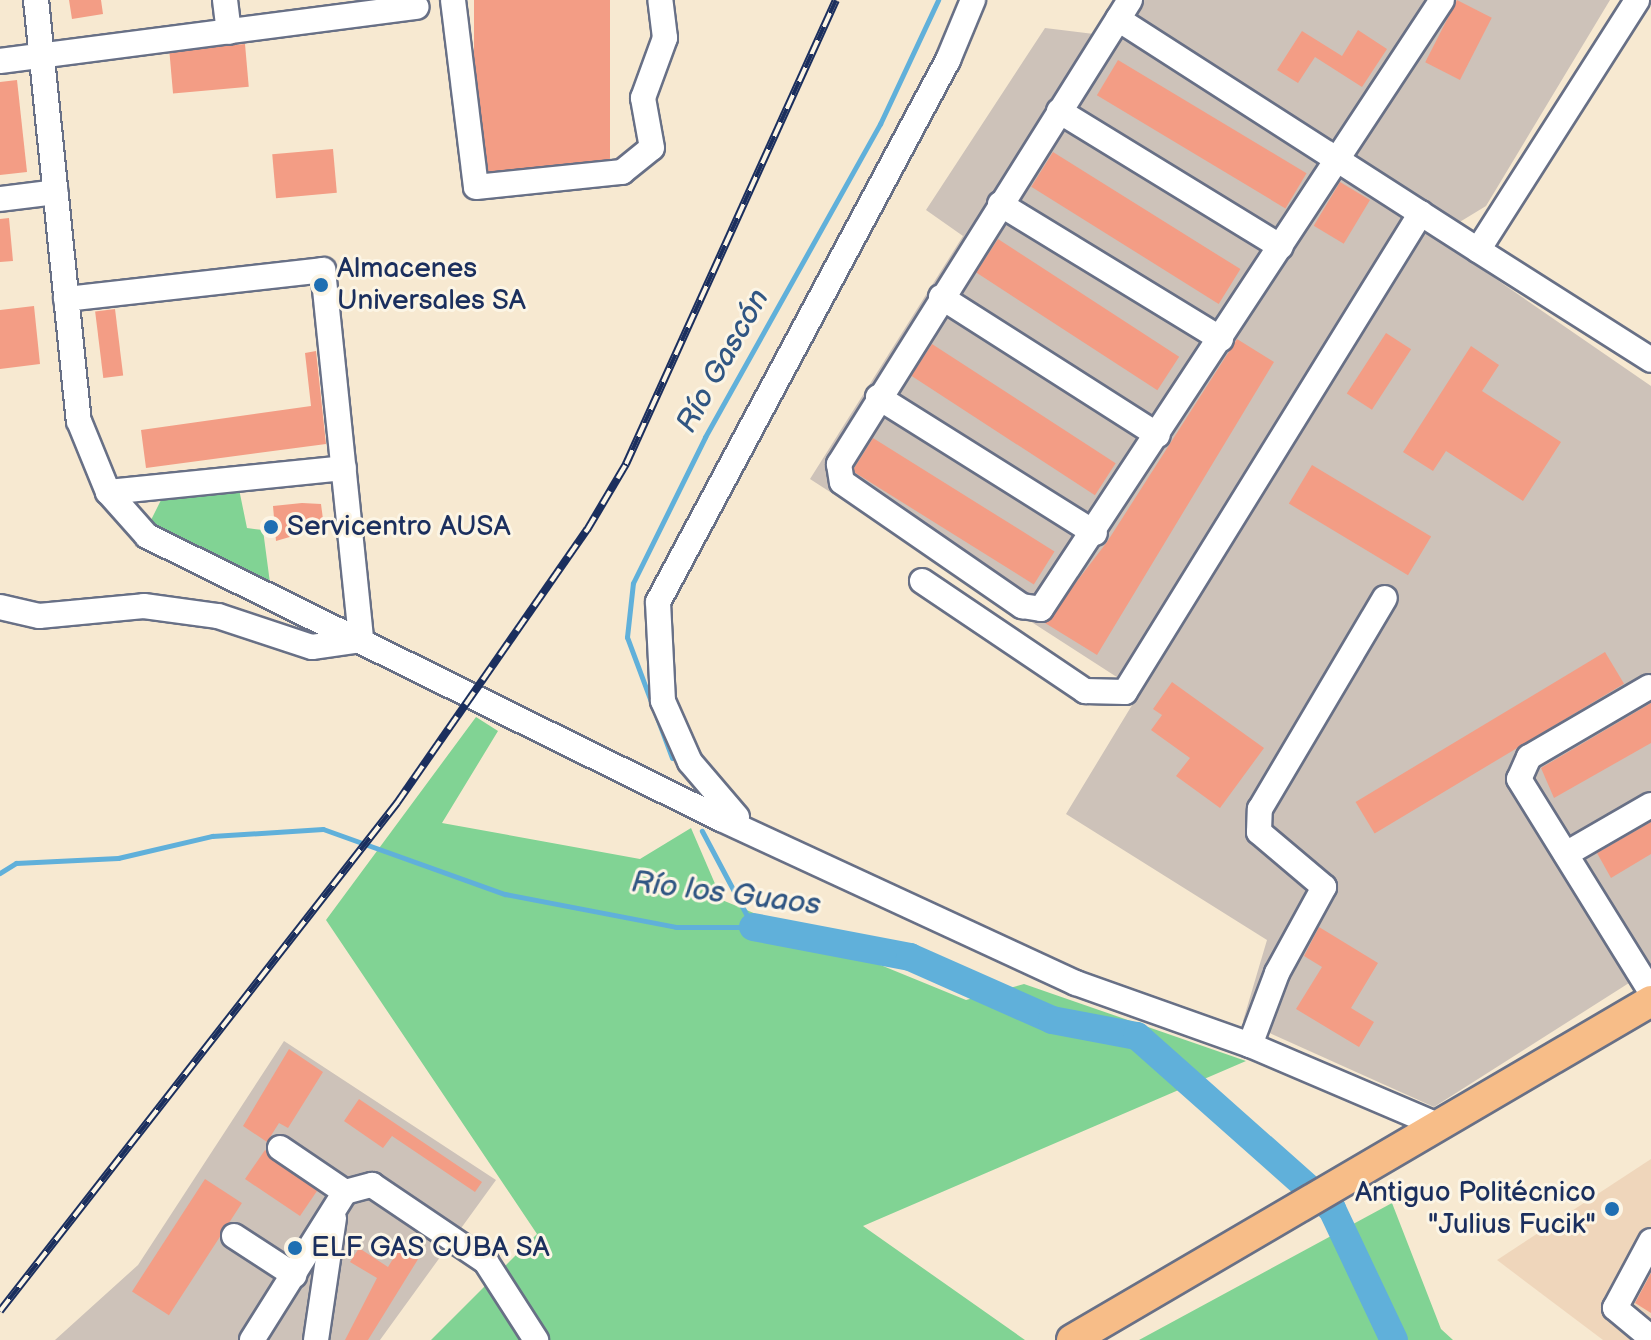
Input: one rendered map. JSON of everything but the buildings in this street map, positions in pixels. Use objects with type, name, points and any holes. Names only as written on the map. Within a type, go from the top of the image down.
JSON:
[{"type":"main road","points":[[1072,1340],[1356,1178],[1651,1001]]},
{"type":"street","points":[[36,0],[79,421],[108,492],[147,536],[197,566],[361,640],[756,835],[1076,983],[1250,1045],[1440,1126]]},
{"type":"street","points":[[225,0],[229,32]]},
{"type":"street","points":[[453,0],[476,187],[622,172],[652,148],[643,98],[665,38],[660,0]]},
{"type":"street","points":[[756,835],[690,762],[663,701],[658,602],[948,60],[973,0]]},
{"type":"street","points":[[1442,0],[1337,160],[1095,533],[1050,601],[1041,609],[1022,606],[842,482],[844,449],[1124,10],[1337,160],[1651,360]]},
{"type":"street","points":[[1478,250],[1637,0]]},
{"type":"street","points":[[0,61],[229,32],[349,8],[417,7]]},
{"type":"street","points":[[1059,111],[1281,247]]},
{"type":"street","points":[[0,199],[56,192]]},
{"type":"street","points":[[1000,204],[1221,339]]},
{"type":"street","points":[[922,581],[1085,691],[1125,692],[1421,213]]},
{"type":"street","points":[[66,299],[323,270],[361,640]]},
{"type":"street","points":[[941,297],[1158,435]]},
{"type":"street","points":[[878,397],[1095,533]]},
{"type":"street","points":[[108,492],[344,468]]},
{"type":"street","points":[[1250,1045],[1277,973],[1324,887],[1259,832],[1260,809],[1385,598]]},
{"type":"street","points":[[0,607],[39,616],[144,606],[218,616],[312,647],[361,640]]},
{"type":"street","points":[[1649,687],[1523,767],[1519,779],[1651,992]]},
{"type":"street","points":[[1566,854],[1651,805]]},
{"type":"street","points":[[280,1148],[341,1200]]},
{"type":"street","points":[[252,1340],[341,1200],[372,1185],[486,1262],[536,1340]]},
{"type":"street","points":[[316,1340],[341,1200]]},
{"type":"street","points":[[234,1236],[294,1275]]},
{"type":"street","points":[[1651,1241],[1615,1308],[1651,1338]]},
{"type":"shaded area","points":[[1116,0],[1610,0],[1486,206],[1435,237],[1651,386],[1651,969],[1434,1107],[1243,1021],[1267,940],[1066,814],[1140,692],[810,479],[963,236],[926,210],[1045,28],[1094,34]]},
{"type":"shaded area","points":[[284,1041],[496,1180],[380,1340],[55,1340],[138,1265]]},
{"type":"shaded area","name":"Antiguo Politécnico \"Julius Fucik\"","points":[[1651,1159],[1651,1340],[1603,1340],[1497,1260]]},
{"type":"green space","points":[[239,489],[247,528],[263,530],[270,583],[172,542],[151,520],[162,498]]},
{"type":"green space","points":[[476,717],[498,731],[442,823],[640,859],[691,828],[722,900],[966,1000],[1024,984],[1246,1061],[863,1226],[1025,1340],[431,1340],[537,1234],[326,920]]},
{"type":"green space","points":[[1392,1203],[1441,1329],[1453,1340],[1139,1340]]},
{"type":"waterway","name":"Río Gascón","points":[[672,758],[627,637],[633,583],[705,437],[880,124],[938,0]]},
{"type":"waterway","name":"Río los Guaos","points":[[0,873],[16,863],[118,858],[212,836],[323,829],[505,894],[676,927],[753,927],[702,831]]},
{"type":"waterway","name":"Río los Guaos","points":[[753,927],[910,957],[1052,1020],[1137,1036],[1332,1209],[1394,1340]]},
{"type":"railway","points":[[0,1311],[397,803],[587,530],[626,464],[836,0]]},
{"type":"place","name":"Almacenes Universales SA","points":[[321,285]]},
{"type":"place","name":"Servicentro AUSA","points":[[271,527]]},
{"type":"place","name":"Antiguo Politécnico \"Julius Fucik\"","points":[[1612,1209]]},
{"type":"place","name":"ELF GAS CUBA SA","points":[[295,1248]]}]
